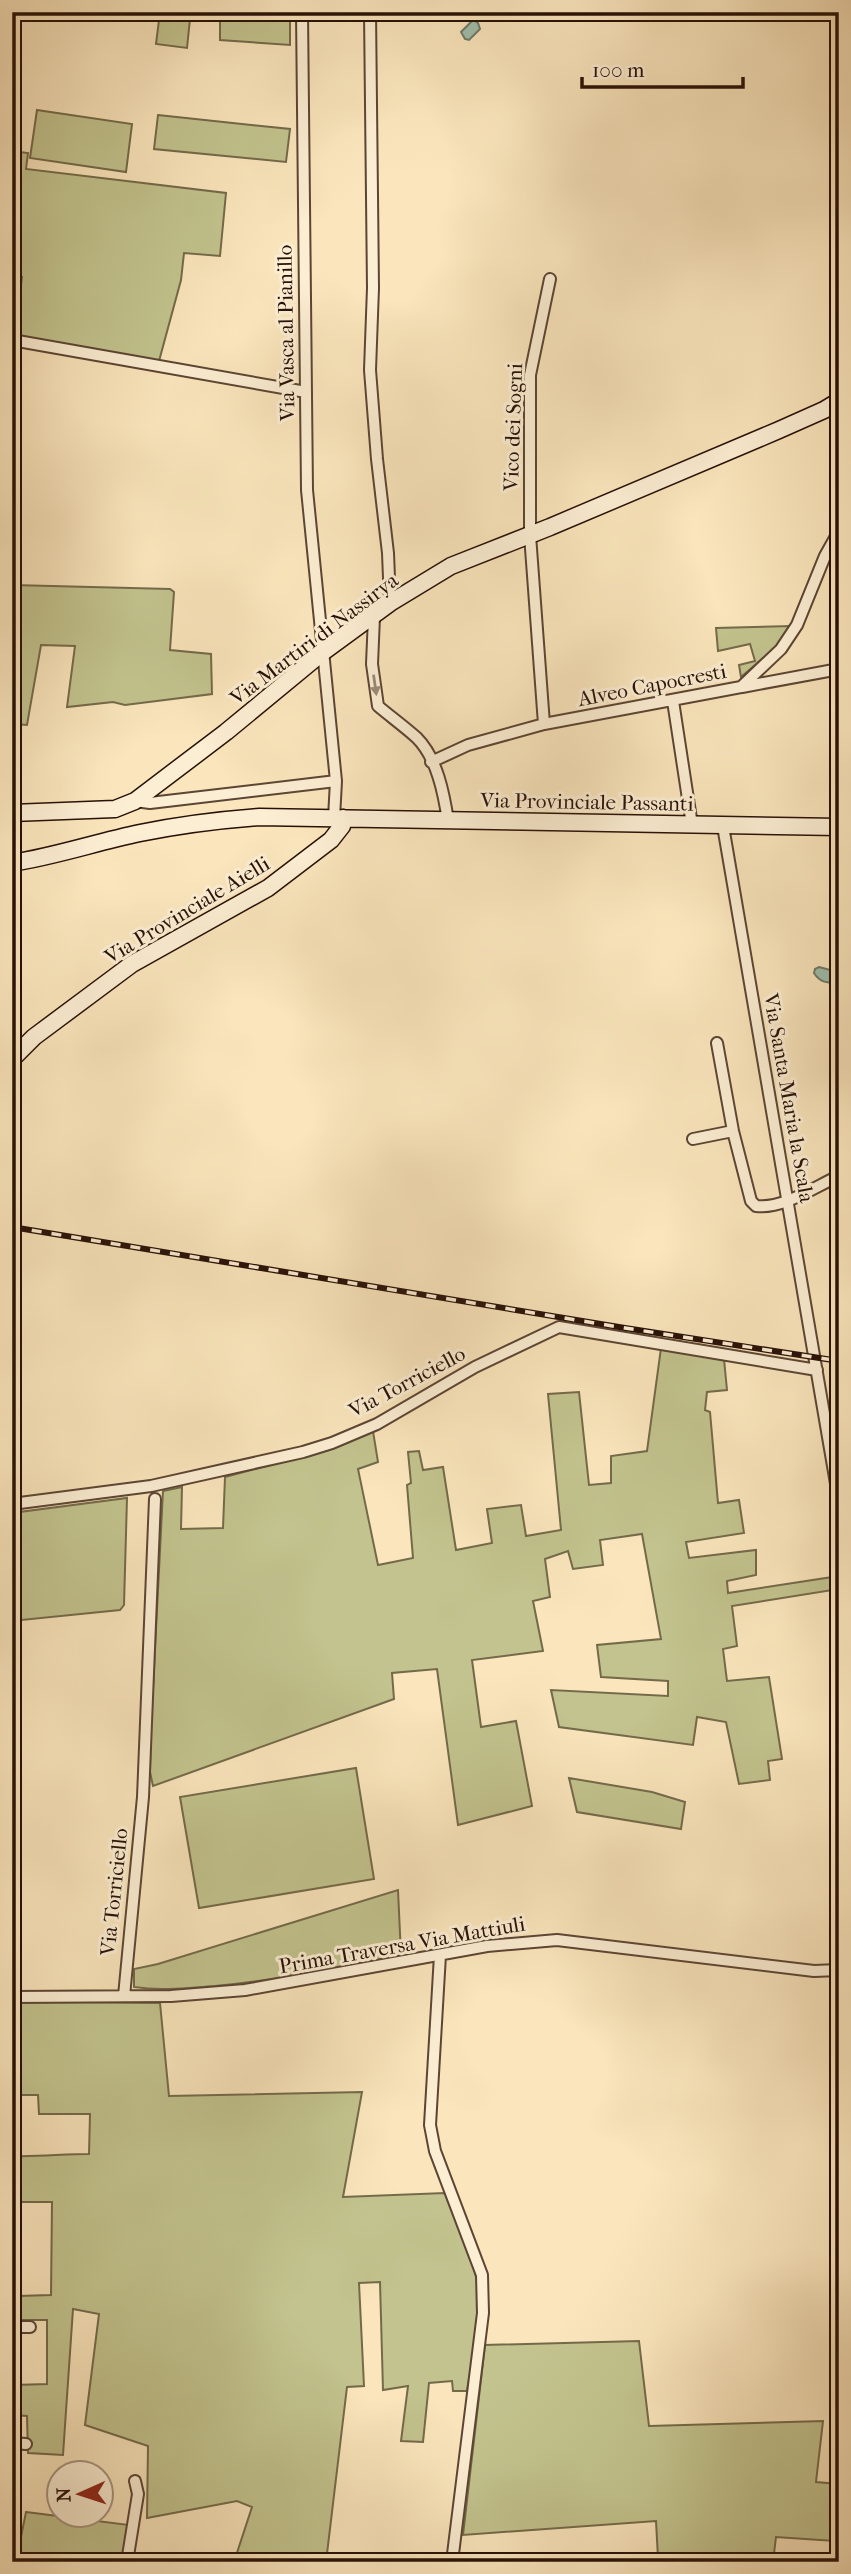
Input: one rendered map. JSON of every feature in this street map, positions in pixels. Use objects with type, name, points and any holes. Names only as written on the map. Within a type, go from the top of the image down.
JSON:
[{"type":"street","name":"Via Vasca al Pianillo","points":[[302,12],[307,490],[339,818]]},
{"type":"street","points":[[370,12],[373,288],[370,370],[388,553],[390,603]]},
{"type":"street","name":"Vico dei Sogni","points":[[544,724],[530,535],[530,375],[550,279]]},
{"type":"street","points":[[12,340],[306,391]]},
{"type":"street","name":"Via Martiri di Nassirya","points":[[12,813],[115,809],[135,801],[226,732],[323,652],[390,603],[451,566],[813,415],[839,401]]},
{"type":"street","name":"Alveo Capocresti","points":[[431,762],[468,745],[544,724],[741,687],[781,649],[797,625],[825,556],[839,531]]},
{"type":"street","points":[[374,617],[372,664],[378,706],[418,739],[431,762],[444,799],[448,821]]},
{"type":"street","points":[[741,687],[839,669]]},
{"type":"street","points":[[673,701],[692,825]]},
{"type":"street","points":[[135,801],[150,803],[336,781]]},
{"type":"street","name":"Via Provinciale Passanti","points":[[12,863],[45,858],[140,833],[220,820],[259,817],[839,827]]},
{"type":"street","name":"Via Provinciale Aielli","points":[[12,1059],[34,1037],[132,964],[268,888],[331,840],[342,827],[339,818]]},
{"type":"street","name":"Via Santa Maria la Scala","points":[[723,826],[839,1501]]},
{"type":"street","points":[[717,1043],[733,1130],[751,1201],[762,1207],[787,1200],[839,1176]]},
{"type":"street","points":[[693,1139],[733,1130]]},
{"type":"street","name":"Via Torriciello","points":[[12,1504],[151,1486],[322,1446],[377,1424],[475,1367],[559,1327],[817,1370]]},
{"type":"street","name":"Via Torriciello","points":[[124,1996],[143,1797],[155,1499]]},
{"type":"street","name":"Prima Traversa Via Mattiuli","points":[[12,1997],[171,1996],[245,1990],[487,1946],[574,1940],[814,1971],[839,1970]]},
{"type":"street","points":[[440,1955],[430,2125],[435,2151],[482,2275],[483,2313],[452,2562]]},
{"type":"street","points":[[12,2326],[30,2327]]},
{"type":"street","points":[[12,2443],[26,2444]]},
{"type":"street","points":[[127,2562],[138,2494],[135,2482]]},
{"type":"green space","points":[[160,12],[290,12],[290,45],[220,40],[220,19],[190,19],[187,48],[156,44]]},
{"type":"green space","points":[[37,110],[132,124],[126,172],[30,158]]},
{"type":"green space","points":[[158,115],[290,129],[286,162],[154,149]]},
{"type":"green space","points":[[12,151],[28,153],[26,169],[226,193],[220,256],[184,253],[181,280],[159,361],[14,335],[22,277],[12,275]]},
{"type":"green space","points":[[12,585],[170,589],[174,592],[170,650],[211,654],[212,694],[125,705],[113,702],[67,707],[75,646],[41,645],[27,725],[15,724],[12,745]]},
{"type":"green space","points":[[791,626],[775,648],[741,677],[739,665],[755,661],[750,644],[718,651],[716,628]]},
{"type":"green space","points":[[661,1348],[724,1359],[727,1390],[707,1392],[705,1410],[710,1412],[718,1503],[739,1500],[744,1533],[686,1542],[689,1558],[756,1550],[756,1575],[727,1581],[728,1593],[839,1576],[839,1589],[732,1606],[737,1646],[723,1649],[727,1681],[769,1677],[782,1759],[768,1761],[770,1780],[739,1784],[726,1722],[697,1717],[693,1745],[559,1727],[551,1690],[668,1696],[668,1681],[601,1677],[597,1645],[661,1639],[642,1534],[600,1540],[603,1565],[573,1569],[568,1551],[545,1559],[550,1597],[533,1601],[543,1651],[472,1660],[481,1727],[516,1721],[532,1806],[458,1825],[437,1669],[392,1673],[394,1699],[153,1786],[150,1772],[151,1728],[163,1491],[182,1487],[181,1529],[223,1528],[225,1477],[296,1458],[373,1431],[378,1462],[358,1469],[378,1565],[413,1558],[407,1485],[411,1483],[408,1452],[419,1451],[423,1470],[443,1467],[456,1550],[492,1543],[487,1509],[521,1505],[526,1536],[561,1530],[548,1394],[579,1392],[589,1485],[611,1483],[611,1456],[647,1451]]},
{"type":"green space","points":[[127,1498],[124,1605],[120,1610],[12,1621],[12,1513]]},
{"type":"green space","points":[[356,1768],[374,1879],[199,1908],[180,1797]]},
{"type":"green space","points":[[569,1778],[652,1792],[685,1802],[681,1829],[577,1812]]},
{"type":"green space","points":[[398,1890],[401,1955],[308,1973],[215,1986],[174,1989],[134,1987],[134,1969]]},
{"type":"green space","points":[[12,2001],[160,2003],[169,2096],[362,2092],[343,2197],[445,2193],[468,2251],[478,2287],[478,2326],[467,2391],[453,2391],[452,2381],[429,2383],[423,2442],[401,2441],[408,2386],[383,2390],[380,2282],[359,2283],[364,2386],[347,2387],[326,2562],[234,2562],[252,2507],[237,2501],[147,2518],[148,2446],[85,2425],[99,2314],[73,2309],[63,2455],[28,2453],[27,2416],[13,2415],[14,2385],[47,2384],[47,2320],[19,2320],[18,2296],[51,2295],[52,2202],[12,2202],[12,2156],[89,2154],[90,2114],[39,2114],[38,2095],[12,2095]]},
{"type":"green space","points":[[639,2341],[649,2426],[823,2421],[816,2482],[839,2484],[835,2541],[776,2537],[773,2562],[617,2562],[658,2558],[656,2521],[463,2535],[485,2345]]},
{"type":"green space","points":[[26,2512],[46,2515],[46,2528],[116,2528],[116,2523],[129,2525],[122,2562],[16,2562]]},
{"type":"shaded area","points":[[473,20],[478,23],[480,29],[469,40],[465,39],[461,32]]},
{"type":"shaded area","points":[[819,967],[834,971],[836,979],[830,982],[821,980],[814,973]]},
{"type":"railway","points":[[12,1227],[839,1361]]}]
